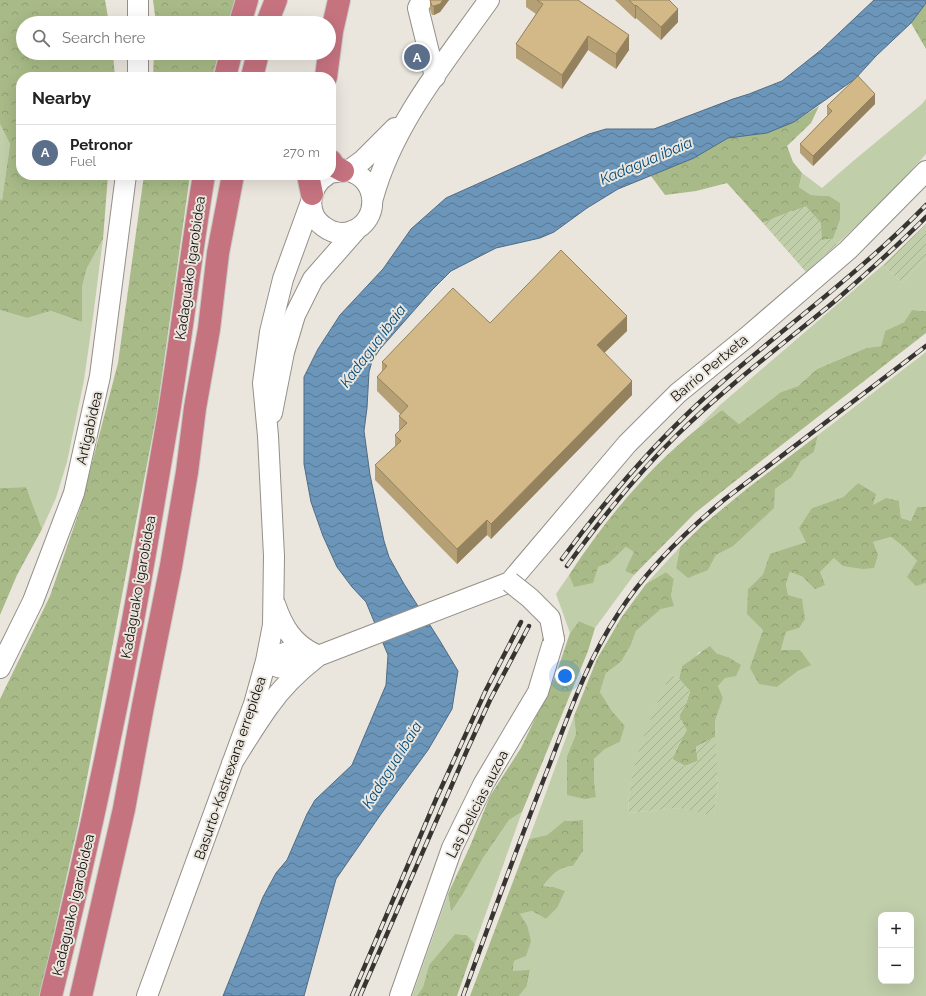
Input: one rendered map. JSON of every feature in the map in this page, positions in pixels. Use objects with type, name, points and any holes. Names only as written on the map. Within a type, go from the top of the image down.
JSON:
[{"type":"highway","points":[[242,16],[247,0]]},
{"type":"highway","points":[[270,16],[276,0]]},
{"type":"highway","points":[[323,16],[324,0]]},
{"type":"highway","points":[[335,16],[339,0]]},
{"type":"highway","points":[[226,72],[229,60]]},
{"type":"highway","points":[[253,72],[256,60]]},
{"type":"highway","points":[[316,72],[317,60]]},
{"type":"highway","points":[[327,72],[328,60]]},
{"type":"highway","name":"Kadaguako igarobidea","points":[[51,996],[83,862],[132,630],[167,422],[193,238],[203,180]]},
{"type":"highway","name":"Kadaguako igarobidea","points":[[81,996],[124,809],[142,706],[170,566],[187,472],[195,408],[209,329],[218,253],[232,180]]},
{"type":"street","points":[[138,0],[138,16]]},
{"type":"street","points":[[422,0],[418,8],[435,77]]},
{"type":"street","points":[[336,170],[363,160],[388,136],[415,105],[489,0]]},
{"type":"street","points":[[138,60],[138,72]]},
{"type":"street","points":[[320,180],[316,186],[310,190],[312,211],[321,225],[329,230],[343,233],[357,229],[365,223],[370,215],[379,177],[395,141],[415,105]]},
{"type":"street","points":[[336,170],[362,179],[369,186],[373,198]]},
{"type":"street","name":"Barrio Pertxeta","points":[[510,582],[627,444],[678,393],[747,337],[848,250],[926,171]]},
{"type":"street","name":"Artigabidea","points":[[0,668],[33,602],[74,493],[100,376],[125,180]]},
{"type":"street","name":"Basurto-Kastrexana errepidea","points":[[147,996],[199,858],[254,704],[266,661],[273,625],[274,556],[268,436],[263,383],[270,332],[283,279],[310,190]]},
{"type":"street","name":"Basurto-Kastrexana errepidea","points":[[268,436],[284,352],[295,314],[313,279],[357,229]]},
{"type":"street","points":[[232,763],[269,705],[286,685],[312,659],[510,582]]},
{"type":"street","name":"Las Delicias auzoa","points":[[400,996],[452,848],[484,783],[538,692],[554,639],[550,618],[530,598],[510,582]]},
{"type":"street","points":[[273,598],[281,620],[292,638],[305,649],[312,659]]},
{"type":"street","points":[[266,661],[287,652],[312,659]]},
{"type":"green space","points":[[0,0],[105,0],[108,16],[16,16],[16,60],[114,60],[115,72],[16,72],[16,180],[108,180],[103,239],[87,268],[82,287],[82,322],[51,311],[27,318],[0,310],[0,199],[2,200],[10,144],[0,124]]},
{"type":"green space","points":[[153,0],[235,0],[230,16],[155,16]]},
{"type":"green space","points":[[926,3],[926,49],[911,23]]},
{"type":"green space","points":[[154,60],[217,60],[213,72],[153,72]]},
{"type":"green space","points":[[926,99],[926,154],[885,199],[837,244],[833,239],[840,220],[829,196],[811,195],[799,187],[802,173],[822,188]]},
{"type":"green space","points":[[819,106],[811,123],[787,146],[793,162],[802,173],[799,187],[811,195],[829,196],[840,203],[840,220],[833,239],[822,240],[792,211],[763,223],[727,183],[696,191],[665,195],[651,176],[694,158],[728,138],[767,133],[794,122]]},
{"type":"green space","points":[[0,124],[10,144],[2,200],[0,199]]},
{"type":"green space","points":[[143,180],[189,180],[157,412],[78,825],[40,996],[0,996],[0,699],[50,596],[80,509],[118,363]]},
{"type":"green space","points":[[806,206],[821,223],[822,240],[833,239],[837,244],[806,272],[763,223]]},
{"type":"green space","points":[[926,224],[926,258],[902,283],[883,265]]},
{"type":"green space","points":[[103,239],[84,380],[67,462],[56,498],[42,529],[26,487],[0,488],[0,310],[27,318],[51,311],[82,322],[82,287],[87,268]]},
{"type":"green space","points":[[926,258],[926,311],[912,310],[904,322],[885,331],[881,346],[866,348],[817,369],[798,386],[781,392],[739,424],[722,410],[698,427],[720,405],[883,265],[902,283]]},
{"type":"green space","points":[[912,310],[926,311],[926,333],[695,513],[634,575],[625,571],[634,552],[626,547],[609,563],[598,567],[593,583],[574,587],[569,575],[585,551],[619,507],[657,465],[699,427],[722,410],[739,424],[781,392],[798,386],[817,369],[866,348],[881,346],[885,331],[904,322]]},
{"type":"green space","points":[[926,352],[926,507],[917,507],[911,521],[901,518],[899,501],[873,505],[858,483],[843,497],[812,508],[806,542],[770,555],[763,574],[748,589],[763,630],[759,645],[777,687],[798,671],[810,665],[781,650],[786,632],[799,628],[788,596],[786,584],[790,572],[803,577],[820,572],[834,558],[873,542],[891,537],[904,547],[917,561],[916,585],[926,583],[926,996],[519,996],[527,986],[530,971],[513,972],[514,961],[526,956],[527,925],[520,914],[532,911],[546,919],[557,908],[553,887],[543,886],[552,875],[559,870],[568,866],[573,866],[583,851],[583,820],[564,821],[547,835],[529,839],[574,716],[576,734],[567,756],[567,772],[596,797],[594,759],[605,749],[620,742],[625,726],[612,711],[600,692],[606,673],[621,662],[631,645],[636,631],[661,609],[671,596],[674,579],[666,572],[646,584],[680,547],[676,568],[708,570],[716,555],[732,547],[775,489],[792,477],[801,461],[814,452],[818,435]],"holes":[[[699,652],[716,653],[728,657],[724,678],[718,686],[723,698],[715,721],[715,754],[718,783],[714,815],[678,808],[629,813],[631,779],[636,761],[649,724],[670,674],[679,679],[682,666],[693,660]]]},
{"type":"green space","points":[[818,435],[814,452],[801,461],[792,477],[775,489],[774,508],[732,547],[716,555],[708,570],[688,578],[676,568],[680,547],[704,524],[749,487]]},
{"type":"green space","points":[[858,483],[876,494],[873,505],[886,498],[899,501],[901,518],[911,521],[917,507],[926,507],[926,583],[916,586],[907,577],[917,561],[904,547],[891,537],[873,542],[878,555],[874,568],[863,569],[843,566],[834,558],[820,572],[825,585],[815,589],[803,577],[790,572],[786,584],[788,595],[802,599],[805,619],[799,628],[786,632],[781,650],[800,650],[811,665],[798,671],[777,687],[759,684],[750,668],[763,630],[747,614],[748,589],[763,574],[770,554],[806,542],[799,528],[812,508],[843,497]]},
{"type":"green space","points":[[26,487],[42,529],[17,575],[0,615],[0,488]]},
{"type":"green space","points":[[626,547],[635,552],[625,571],[634,575],[595,628],[579,621],[570,633],[556,594],[569,575],[574,586],[598,567],[609,563]]},
{"type":"green space","points":[[666,572],[674,579],[671,596],[674,606],[661,609],[636,631],[631,645],[621,662],[606,673],[600,692],[612,711],[625,726],[620,742],[605,749],[594,759],[596,797],[585,799],[567,795],[567,756],[576,734],[574,716],[597,659],[621,618],[646,584]]},
{"type":"green space","points":[[579,621],[595,628],[588,651],[522,812],[509,820],[483,858],[451,912],[448,894],[471,844],[490,796],[521,748],[555,677],[570,633]]},
{"type":"green space","points":[[710,646],[716,653],[728,657],[741,665],[736,676],[725,678],[718,686],[723,698],[715,721],[715,737],[696,747],[698,761],[685,766],[672,759],[686,730],[679,716],[686,704],[690,691],[679,679],[682,666]]},
{"type":"green space","points":[[670,674],[679,679],[690,691],[686,704],[679,716],[687,730],[672,759],[685,766],[698,761],[696,747],[715,737],[718,783],[714,816],[678,808],[629,813],[631,779],[636,761],[649,724]]},
{"type":"green space","points":[[522,812],[475,944],[467,935],[455,934],[429,965],[423,987],[417,996],[412,996],[448,894],[451,912],[483,858],[509,820]]},
{"type":"green space","points":[[583,820],[583,851],[573,866],[568,866],[559,870],[552,875],[543,886],[553,887],[565,891],[557,908],[546,919],[532,911],[520,914],[527,925],[531,941],[526,956],[514,961],[513,971],[530,970],[527,986],[519,996],[470,996],[529,839],[547,835],[564,821]]},
{"type":"green space","points":[[455,934],[467,935],[475,944],[457,996],[417,996],[423,987],[429,965]]},
{"type":"water","name":"Kadagua ibaia","points":[[874,0],[926,0],[926,3],[911,23],[876,56],[855,79],[794,122],[767,133],[728,138],[694,158],[618,189],[587,208],[554,232],[540,238],[496,248],[451,271],[432,290],[380,349],[372,361],[369,372],[364,431],[370,475],[384,541],[389,557],[404,584],[458,671],[452,709],[428,750],[336,879],[304,996],[223,996],[263,897],[276,873],[287,860],[307,814],[315,800],[352,765],[386,685],[388,655],[366,602],[352,587],[337,567],[323,536],[311,502],[304,464],[304,377],[318,349],[340,315],[383,269],[411,229],[446,198],[589,134],[606,129],[654,129],[782,81],[821,50]]},
{"type":"building","points":[[430,0],[443,0],[440,4],[432,6]]},
{"type":"building","points":[[537,0],[578,0],[629,35],[616,54],[588,36],[562,75],[516,44],[543,4]]},
{"type":"building","points":[[629,0],[669,0],[678,9],[661,27]]},
{"type":"building","points":[[858,76],[875,94],[813,156],[800,144],[832,111],[827,106]]},
{"type":"building","points":[[561,250],[627,316],[597,345],[632,381],[491,524],[487,520],[457,549],[375,465],[401,441],[395,435],[407,423],[399,416],[408,406],[377,377],[387,366],[382,362],[453,288],[490,323]]},
{"type":"railway","points":[[562,559],[617,489],[678,423],[722,382],[852,274],[926,205]]},
{"type":"railway","points":[[567,566],[620,497],[678,434],[735,382],[835,301],[904,239],[926,217]]},
{"type":"railway","points":[[463,996],[579,688],[597,650],[629,598],[653,567],[725,499],[926,346]]},
{"type":"railway","points":[[352,996],[437,797],[486,690],[521,622]]},
{"type":"railway","points":[[360,996],[468,748],[490,700],[529,626]]},
{"type":"place","name":"Petronor","points":[[417,57]]}]
